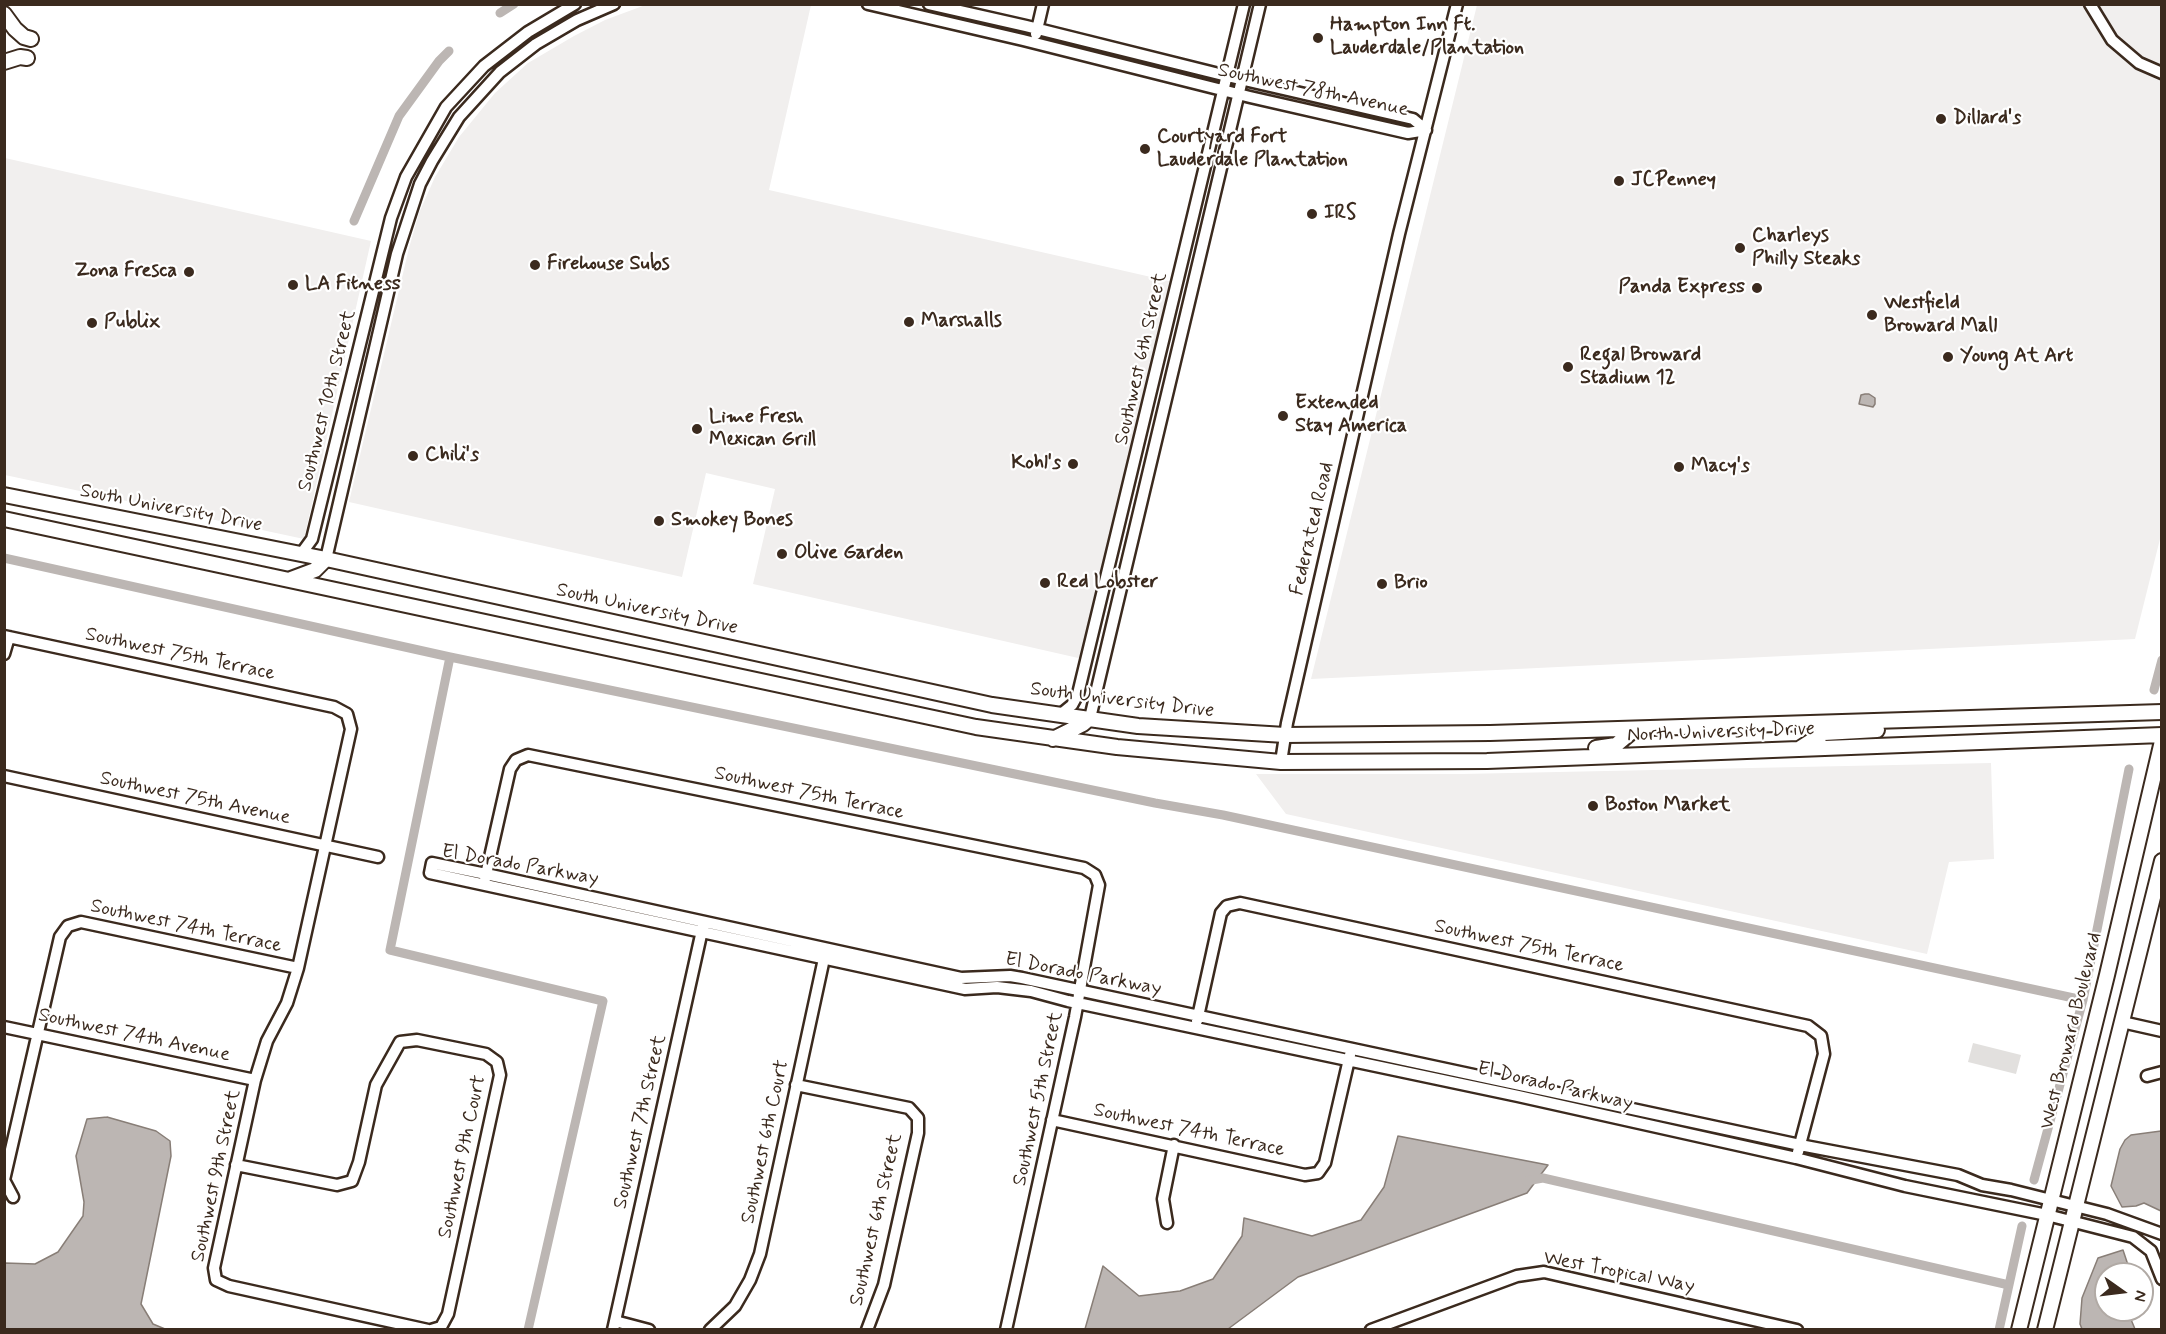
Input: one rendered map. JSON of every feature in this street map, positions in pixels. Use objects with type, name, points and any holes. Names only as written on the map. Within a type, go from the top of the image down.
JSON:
[{"type":"main road","points":[[4,14],[15,29],[24,37],[31,39]]},
{"type":"main road","points":[[4,62],[20,57],[27,58]]},
{"type":"main road","name":"South University Drive","points":[[4,495],[326,559],[992,705],[1171,729],[1285,735]]},
{"type":"main road","points":[[4,519],[942,720],[1053,739],[1117,747],[1281,762]]},
{"type":"main road","points":[[291,579],[315,570],[326,559]]},
{"type":"main road","name":"North University Drive","points":[[1285,735],[1490,734],[2162,712]]},
{"type":"main road","points":[[1053,739],[1090,718]]},
{"type":"main road","points":[[1799,749],[1824,733],[1920,729],[1933,719]]},
{"type":"main road","points":[[1425,761],[1441,754],[1609,748],[1623,741],[1635,729]]},
{"type":"main road","name":"North University Drive","points":[[1281,762],[1487,761],[2162,735]]},
{"type":"main road","name":"West Broward Boulevard","points":[[2019,1329],[2107,975],[2162,741]]},
{"type":"main road","points":[[2045,1329],[2162,861]]},
{"type":"street","name":"Southwest 10th Street","points":[[301,554],[312,539],[391,218],[406,177],[446,107],[484,66],[528,32],[575,4]]},
{"type":"street","name":"Southwest 10th Street","points":[[326,559],[406,223],[424,176],[459,117],[500,72],[536,44],[577,20],[614,4]]},
{"type":"street","name":"Southwest 78th Avenue","points":[[868,4],[1408,133],[1426,130]]},
{"type":"street","name":"Southwest 78th Avenue","points":[[929,4],[1413,119],[1426,130]]},
{"type":"street","points":[[1034,43],[1043,4]]},
{"type":"street","name":"Southwest 6th Street","points":[[1061,714],[1072,705],[1078,694],[1244,4]]},
{"type":"street","name":"Southwest 6th Street","points":[[1090,718],[1260,4]]},
{"type":"street","name":"Federated Road","points":[[1281,762],[1285,735],[1400,234],[1457,4]]},
{"type":"street","points":[[2090,4],[2112,40],[2139,63],[2162,73]]},
{"type":"street","points":[[4,654],[7,636]]},
{"type":"street","name":"Southwest 75th Terrace","points":[[7,636],[334,707],[347,714],[351,729],[325,846]]},
{"type":"street","name":"Southwest 75th Terrace","points":[[486,874],[510,769],[516,760],[528,755],[1084,868],[1095,876]]},
{"type":"street","name":"Southwest 75th Avenue","points":[[4,776],[378,857]]},
{"type":"street","points":[[298,968],[325,846]]},
{"type":"street","name":"El Dorado Parkway","points":[[703,927],[484,885],[431,868],[486,874],[965,989],[1013,988],[1077,1003],[1197,1022]]},
{"type":"street","points":[[484,885],[486,874]]},
{"type":"street","name":"Southwest 5th Street","points":[[1006,1329],[1080,991],[1099,885],[1095,876]]},
{"type":"street","name":"Southwest 75th Terrace","points":[[1197,1022],[1218,923],[1227,906],[1240,903],[1808,1026],[1821,1036],[1824,1054],[1800,1145]]},
{"type":"street","name":"Southwest 74th Terrace","points":[[38,1035],[60,937],[68,926],[81,922],[298,968]]},
{"type":"street","name":"Southwest 7th Street","points":[[614,1325],[703,927]]},
{"type":"street","name":"El Dorado Parkway","points":[[825,954],[962,978],[1010,976],[1080,991],[1197,1022],[1796,1158],[1905,1186],[2072,1221],[2133,1237],[2151,1251],[2162,1279]]},
{"type":"street","name":"Southwest 6th Court","points":[[710,1329],[735,1306],[750,1280],[760,1254],[825,954]]},
{"type":"street","name":"Southwest 9th Street","points":[[216,1280],[214,1269],[255,1080],[267,1041],[287,1003],[298,968]]},
{"type":"street","points":[[2122,1022],[2162,1031]]},
{"type":"street","name":"Southwest 74th Avenue","points":[[4,1027],[255,1080]]},
{"type":"street","points":[[13,1197],[4,1180],[38,1035]]},
{"type":"street","name":"Southwest 9th Court","points":[[216,1280],[229,1286],[430,1329],[441,1327],[448,1314],[500,1075],[497,1062],[486,1054],[417,1040],[400,1042],[376,1085],[359,1162],[352,1181],[337,1185],[236,1166]]},
{"type":"street","name":"El Dorado Parkway","points":[[1350,1055],[1958,1175],[1982,1185],[2107,1214],[2162,1234]]},
{"type":"street","name":"Southwest 74th Terrace","points":[[1052,1120],[1305,1175],[1318,1173],[1325,1163],[1350,1055]]},
{"type":"street","points":[[2146,1076],[2162,1072]]},
{"type":"street","name":"Southwest 6th Street","points":[[796,1085],[909,1108],[918,1118],[918,1132],[884,1286],[867,1329]]},
{"type":"street","points":[[1167,1223],[1162,1199],[1174,1145]]},
{"type":"street","points":[[1796,1158],[1800,1145]]},
{"type":"street","name":"West Tropical Way","points":[[1371,1329],[1517,1276],[1544,1272],[1797,1329]]},
{"type":"street","points":[[614,1325],[649,1329]]},
{"type":"shaded area","points":[[648,4],[811,5],[769,190],[1173,282],[1087,660],[753,584],[775,489],[706,473],[682,577],[349,502],[419,213],[435,177],[459,137],[495,93],[528,63],[605,20]]},
{"type":"shaded area","points":[[1477,5],[2161,5],[2162,531],[2135,639],[1311,679]]},
{"type":"shaded area","points":[[5,158],[371,241],[304,539],[5,475]]},
{"type":"shaded area","points":[[1865,394],[1875,398],[1873,407],[1859,404],[1861,395]]},
{"type":"shaded area","points":[[1991,763],[1994,859],[1949,862],[1927,954],[1286,814],[1256,774],[1462,774]]},
{"type":"shaded area","points":[[1973,1043],[2021,1055],[2016,1074],[1968,1062]]},
{"type":"shaded area","points":[[107,1117],[156,1131],[170,1141],[171,1156],[141,1304],[153,1324],[165,1329],[5,1329],[5,1263],[35,1264],[58,1252],[83,1216],[84,1202],[76,1156],[87,1119]]},
{"type":"shaded area","points":[[2161,1131],[2161,1211],[2144,1203],[2122,1207],[2111,1186],[2120,1149],[2131,1135]]},
{"type":"shaded area","points":[[1398,1136],[1548,1165],[1527,1193],[1298,1277],[1228,1329],[1085,1329],[1103,1266],[1139,1296],[1180,1291],[1213,1279],[1242,1236],[1244,1218],[1312,1236],[1361,1220],[1384,1187]]},
{"type":"shaded area","points":[[2123,1250],[2127,1262],[2096,1262],[2098,1258]]},
{"type":"shaded area","points":[[2094,1268],[2094,1322],[2132,1322],[2135,1329],[2082,1329],[2080,1324],[2082,1298]]},
{"type":"waterway","points":[[500,13],[514,4]]},
{"type":"waterway","points":[[354,221],[399,116],[439,61],[449,51]]},
{"type":"waterway","points":[[4,558],[450,657],[1155,803],[1223,815],[2083,1000]]},
{"type":"waterway","points":[[450,657],[390,950],[603,1001],[528,1330]]},
{"type":"waterway","points":[[2154,690],[2162,660]]},
{"type":"waterway","points":[[2034,1180],[2083,1000],[2129,769]]},
{"type":"waterway","points":[[1526,1181],[1543,1178],[2009,1285]]},
{"type":"waterway","points":[[1999,1330],[2022,1226]]},
{"type":"place","name":"Hampton Inn Ft. Lauderdale/Plantation","points":[[1318,38]]},
{"type":"place","name":"Dillard's","points":[[1941,119]]},
{"type":"place","name":"Courtyard Fort Lauderdale Plantation","points":[[1145,149]]},
{"type":"place","name":"JCPenney","points":[[1619,181]]},
{"type":"place","name":"IRS","points":[[1312,214]]},
{"type":"place","name":"Charleys Philly Steaks","points":[[1740,248]]},
{"type":"place","name":"Firehouse Subs","points":[[535,265]]},
{"type":"place","name":"Zona Fresca","points":[[189,272]]},
{"type":"place","name":"LA Fitness","points":[[293,285]]},
{"type":"place","name":"Panda Express","points":[[1757,288]]},
{"type":"place","name":"Westfield Broward Mall","points":[[1872,315]]},
{"type":"place","name":"Marshalls","points":[[909,322]]},
{"type":"place","name":"Publix","points":[[92,323]]},
{"type":"place","name":"Young At Art","points":[[1948,357]]},
{"type":"place","name":"Regal Broward Stadium 12","points":[[1568,367]]},
{"type":"place","name":"Extended Stay America","points":[[1283,416]]},
{"type":"place","name":"Lime Fresh Mexican Grill","points":[[697,429]]},
{"type":"place","name":"Chili's","points":[[413,456]]},
{"type":"place","name":"Kohl's","points":[[1073,464]]},
{"type":"place","name":"Macy's","points":[[1679,467]]},
{"type":"place","name":"Smokey Bones","points":[[659,521]]},
{"type":"place","name":"Olive Garden","points":[[782,554]]},
{"type":"place","name":"Red Lobster","points":[[1045,583]]},
{"type":"place","name":"Brio","points":[[1382,584]]},
{"type":"place","name":"Boston Market","points":[[1593,806]]}]
